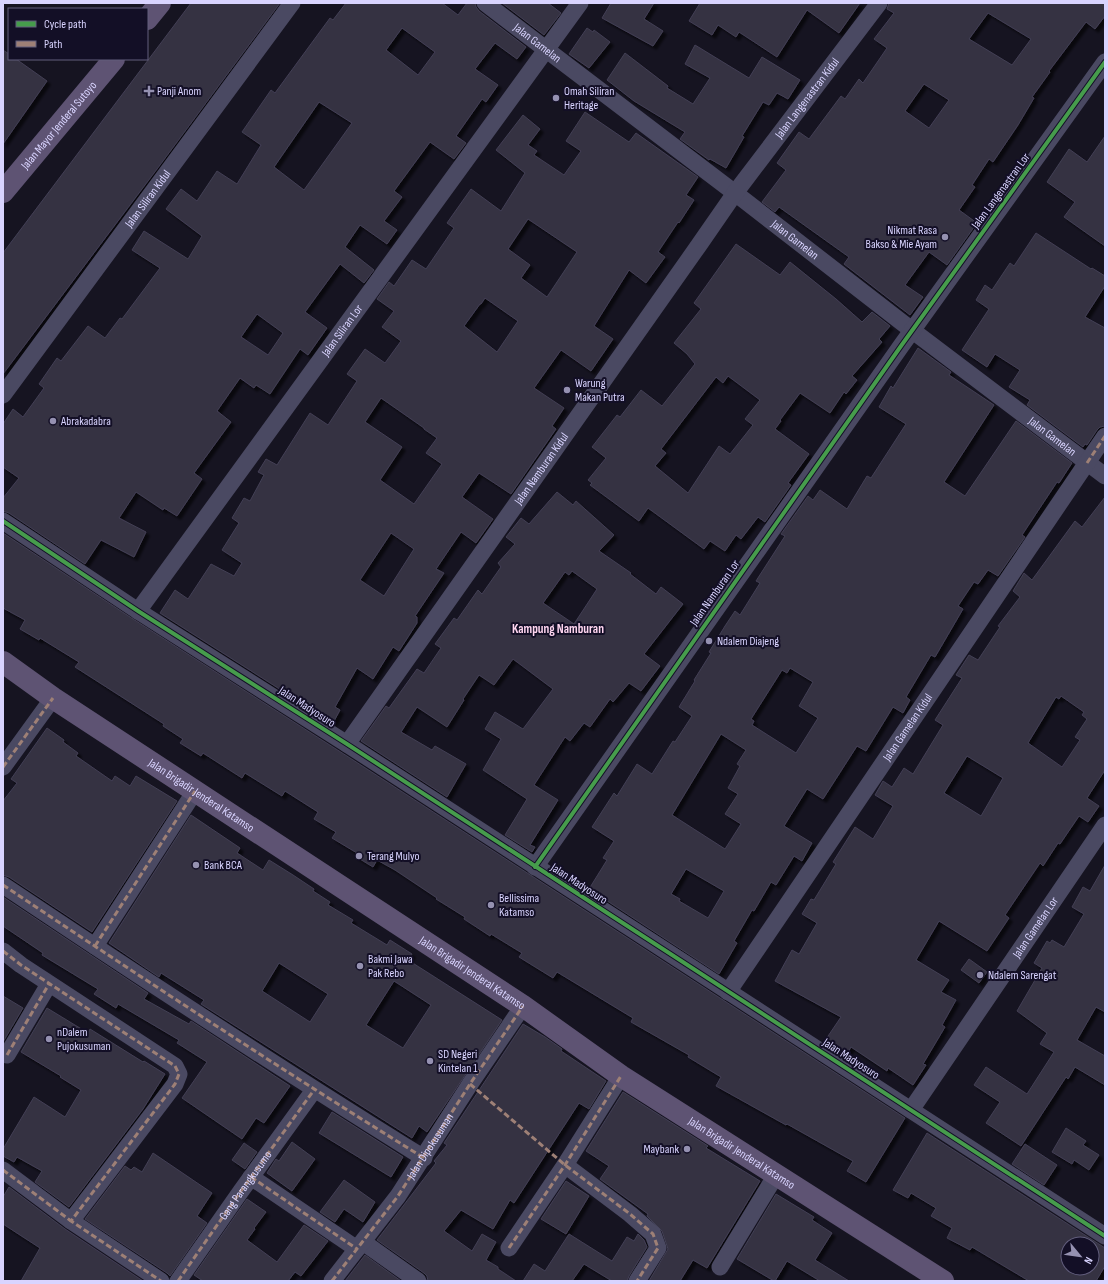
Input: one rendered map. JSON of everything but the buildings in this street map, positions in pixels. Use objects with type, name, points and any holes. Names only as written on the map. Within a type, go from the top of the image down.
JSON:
[{"type":"main road","points":[[148,18],[160,3]]},
{"type":"main road","name":"Jalan Mayor Jenderal Sutoyo","points":[[3,192],[113,60]]},
{"type":"main road","name":"Jalan Brigadir Jenderal Katamso","points":[[3,662],[53,698],[523,1006],[621,1076],[943,1281]]},
{"type":"street","name":"Jalan Siliran Kidul","points":[[3,395],[292,3]]},
{"type":"street","name":"Jalan Gamelan","points":[[485,3],[1105,476]]},
{"type":"street","name":"Jalan Siliran Lor","points":[[138,611],[580,3]]},
{"type":"street","name":"Jalan Langenastran Kidul","points":[[735,193],[879,3]]},
{"type":"street","name":"Jalan Langenastran Lor","points":[[913,331],[1105,62]]},
{"type":"street","name":"Jalan Namburan Kidul","points":[[347,744],[700,245],[735,193]]},
{"type":"street","name":"Jalan Namburan Lor","points":[[535,867],[913,331]]},
{"type":"street","name":"Jalan Gamelan Kidul","points":[[728,992],[1105,436]]},
{"type":"street","name":"Jalan Madyosuro","points":[[3,521],[138,611],[347,744],[911,1110],[1103,1229]]},
{"type":"street","points":[[3,767],[53,698]]},
{"type":"street","points":[[95,946],[195,791]]},
{"type":"street","name":"Jalan Gamelan Lor","points":[[911,1110],[1105,825]]},
{"type":"street","points":[[3,885],[314,1090],[424,1158]]},
{"type":"street","points":[[3,951],[49,984],[175,1066],[179,1074],[175,1084],[71,1221]]},
{"type":"street","points":[[7,1055],[49,984]]},
{"type":"street","name":"Jalan Dipokusuman","points":[[332,1281],[398,1196],[424,1158],[470,1084],[523,1006]]},
{"type":"street","points":[[509,1248],[565,1165],[621,1076]]},
{"type":"street","name":"Gang Parangkusumo","points":[[178,1281],[314,1090]]},
{"type":"street","points":[[565,1165],[630,1214],[653,1234],[658,1248],[637,1281]]},
{"type":"street","points":[[3,1170],[71,1221],[161,1281]]},
{"type":"street","points":[[720,1267],[776,1175]]},
{"type":"street","points":[[251,1177],[418,1281]]},
{"type":"marked path","points":[[1087,463],[1105,436]]},
{"type":"marked path","points":[[3,767],[53,698]]},
{"type":"marked path","points":[[95,946],[195,791]]},
{"type":"marked path","points":[[3,885],[107,955],[424,1158]]},
{"type":"marked path","points":[[3,951],[21,965],[175,1066],[179,1074],[175,1084],[71,1221],[161,1281]]},
{"type":"marked path","points":[[7,1055],[49,984]]},
{"type":"marked path","points":[[332,1281],[398,1196],[470,1084],[523,1006]]},
{"type":"marked path","points":[[509,1248],[565,1165],[621,1076]]},
{"type":"marked path","points":[[470,1084],[565,1165],[630,1214],[653,1234],[658,1248],[637,1281]]},
{"type":"marked path","points":[[178,1281],[314,1090]]},
{"type":"marked path","points":[[3,1170],[71,1221]]},
{"type":"marked path","points":[[251,1177],[357,1249]]},
{"type":"cycle path","points":[[535,867],[901,346],[1105,62]]},
{"type":"cycle path","points":[[3,521],[138,611],[347,744],[1105,1236]]},
{"type":"place","name":"Panji Anom","points":[[149,91]]},
{"type":"place","name":"Omah Siliran Heritage","points":[[556,98]]},
{"type":"place","name":"Nikmat Rasa Bakso & Mie Ayam","points":[[945,237]]},
{"type":"place","name":"Warung Makan Putra","points":[[567,390]]},
{"type":"place","name":"Abrakadabra","points":[[53,421]]},
{"type":"place","name":"Ndalem Diajeng","points":[[709,641]]},
{"type":"place","name":"Terang Mulyo","points":[[359,856]]},
{"type":"place","name":"Bank BCA","points":[[196,865]]},
{"type":"place","name":"Bellissima Katamso","points":[[491,905]]},
{"type":"place","name":"Bakmi Jawa Pak Rebo","points":[[360,966]]},
{"type":"place","name":"Ndalem Sarengat","points":[[980,975]]},
{"type":"place","name":"nDalem Pujokusuman","points":[[49,1039]]},
{"type":"place","name":"SD Negeri Kintelan 1","points":[[430,1061]]},
{"type":"place","name":"Maybank","points":[[687,1149]]},
{"type":"district","name":"Kampung Namburan","points":[[558,629]]}]
